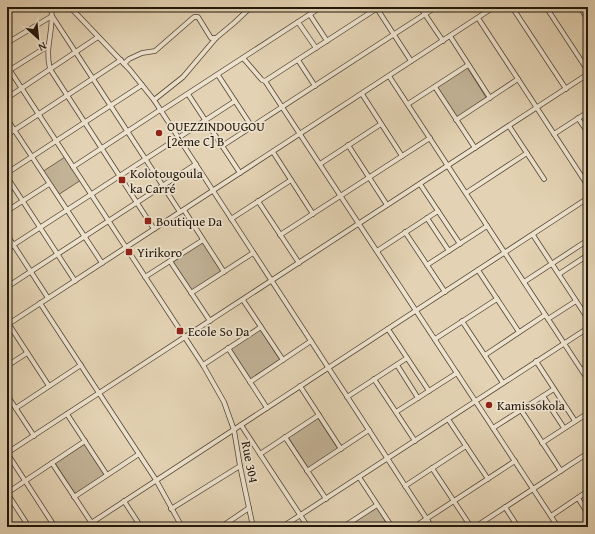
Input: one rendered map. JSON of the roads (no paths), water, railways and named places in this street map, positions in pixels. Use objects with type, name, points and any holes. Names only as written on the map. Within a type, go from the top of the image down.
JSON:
[{"type":"street","points":[[51,7],[52,16],[47,59],[50,69],[154,229]]},
{"type":"street","points":[[70,7],[121,60],[154,100],[432,527]]},
{"type":"street","points":[[154,100],[183,77],[216,38],[250,7]]},
{"type":"street","points":[[73,167],[218,75],[321,7]]},
{"type":"street","points":[[420,7],[442,41]]},
{"type":"street","points":[[222,146],[436,7]]},
{"type":"street","points":[[49,386],[8,323],[75,281],[494,7]]},
{"type":"street","points":[[512,7],[566,89]]},
{"type":"street","points":[[546,7],[588,70]]},
{"type":"street","points":[[580,7],[588,20]]},
{"type":"street","points":[[265,81],[377,8],[411,61]]},
{"type":"street","points":[[310,14],[327,41]]},
{"type":"street","points":[[7,43],[52,16]]},
{"type":"street","points":[[52,16],[163,186],[203,240],[224,272]]},
{"type":"street","points":[[124,64],[129,59],[142,53],[155,51],[194,17],[198,17],[211,38],[216,38]]},
{"type":"street","points":[[478,18],[588,186]]},
{"type":"street","points":[[298,22],[316,48]]},
{"type":"street","points":[[450,36],[490,98]]},
{"type":"street","points":[[7,98],[98,37]]},
{"type":"street","points":[[8,68],[48,46]]},
{"type":"street","points":[[243,58],[262,80],[265,81],[558,527]]},
{"type":"street","points":[[7,135],[121,60]]},
{"type":"street","points":[[298,60],[315,86]]},
{"type":"street","points":[[408,104],[468,65]]},
{"type":"street","name":"Rue 304","points":[[8,68],[185,337],[224,402],[234,430],[253,527]]},
{"type":"street","points":[[56,527],[7,453],[588,74]]},
{"type":"street","points":[[218,75],[252,127]]},
{"type":"street","points":[[389,76],[588,380]]},
{"type":"street","points":[[456,120],[518,79]]},
{"type":"street","points":[[7,173],[142,85]]},
{"type":"street","points":[[435,87],[475,148]]},
{"type":"street","points":[[188,94],[240,173]]},
{"type":"street","points":[[362,94],[402,156]]},
{"type":"street","points":[[7,249],[235,101]]},
{"type":"street","points":[[554,134],[588,112]]},
{"type":"street","points":[[578,118],[588,133]]},
{"type":"street","points":[[7,119],[102,263]]},
{"type":"street","points":[[320,164],[381,124]]},
{"type":"street","points":[[509,126],[544,179]]},
{"type":"street","points":[[280,236],[430,138]]},
{"type":"street","points":[[348,145],[387,205]]},
{"type":"street","points":[[273,152],[313,214]]},
{"type":"street","points":[[466,193],[527,153]]},
{"type":"street","points":[[7,287],[196,164]]},
{"type":"street","points":[[7,177],[75,281]]},
{"type":"street","points":[[232,219],[291,180]]},
{"type":"street","points":[[7,211],[50,184]]},
{"type":"street","points":[[420,184],[460,244]]},
{"type":"street","points":[[84,527],[588,198]]},
{"type":"street","points":[[258,202],[299,263]]},
{"type":"street","points":[[377,251],[438,211]]},
{"type":"street","points":[[427,218],[449,251]]},
{"type":"street","points":[[427,265],[487,226]]},
{"type":"street","points":[[406,232],[445,292]]},
{"type":"street","points":[[533,234],[588,319]]},
{"type":"street","points":[[7,235],[48,298]]},
{"type":"street","points":[[145,277],[203,240]]},
{"type":"street","points":[[524,282],[586,241],[588,248]]},
{"type":"street","points":[[191,293],[253,252]]},
{"type":"street","points":[[559,274],[588,255]]},
{"type":"street","points":[[170,261],[210,321]]},
{"type":"street","points":[[478,270],[519,332]]},
{"type":"street","points":[[435,339],[497,299]]},
{"type":"street","points":[[243,300],[283,360]]},
{"type":"street","points":[[484,355],[519,332],[576,301]]},
{"type":"street","points":[[40,303],[156,480],[182,527]]},
{"type":"street","points":[[462,321],[503,383]]},
{"type":"street","points":[[203,365],[261,327]]},
{"type":"street","points":[[282,527],[588,328]]},
{"type":"street","points":[[388,329],[429,391]]},
{"type":"street","points":[[250,382],[311,342]]},
{"type":"street","points":[[228,348],[267,408]]},
{"type":"street","points":[[7,366],[27,353]]},
{"type":"street","points":[[347,397],[407,358]]},
{"type":"street","points":[[536,361],[575,421]]},
{"type":"street","points":[[397,365],[418,398]]},
{"type":"street","points":[[16,408],[81,366]]},
{"type":"street","points":[[582,370],[588,366]]},
{"type":"street","points":[[396,412],[457,373]]},
{"type":"street","points":[[374,379],[415,441]]},
{"type":"street","points":[[300,386],[341,449]]},
{"type":"street","points":[[493,428],[554,389]]},
{"type":"street","points":[[7,395],[34,436]]},
{"type":"street","points":[[543,396],[564,428]]},
{"type":"street","points":[[521,410],[561,471]]},
{"type":"street","points":[[542,443],[588,413]]},
{"type":"street","points":[[67,414],[107,475]]},
{"type":"street","points":[[260,454],[319,415]]},
{"type":"street","points":[[448,419],[488,479]]},
{"type":"street","points":[[241,425],[308,527]]},
{"type":"street","points":[[308,471],[369,430]]},
{"type":"street","points":[[285,437],[326,499]]},
{"type":"street","points":[[29,527],[7,493],[85,441]]},
{"type":"street","points":[[405,486],[466,446]]},
{"type":"street","points":[[474,527],[588,453]]},
{"type":"street","points":[[74,496],[139,454]]},
{"type":"street","points":[[414,527],[515,461]]},
{"type":"street","points":[[52,463],[91,522]]},
{"type":"street","points":[[172,509],[240,466]]},
{"type":"street","points":[[432,468],[471,527]]},
{"type":"street","points":[[359,477],[392,527]]},
{"type":"street","points":[[551,516],[588,491]]},
{"type":"street","points":[[578,498],[588,514]]},
{"type":"street","points":[[124,501],[141,527]]},
{"type":"street","points":[[344,527],[377,505]]},
{"type":"street","points":[[505,507],[518,527]]},
{"type":"street","points":[[220,527],[249,508]]},
{"type":"place","name":"OUEZZINDOUGOU [2ème C] B","points":[[159,133]]},
{"type":"place","name":"Kolotougoula ka Carré","points":[[122,180]]},
{"type":"place","name":"Boutique Da","points":[[148,221]]},
{"type":"place","name":"Yirikoro","points":[[129,252]]},
{"type":"place","name":"Ecole So Da","points":[[180,331]]},
{"type":"place","name":"Kamissokola","points":[[489,405]]}]
